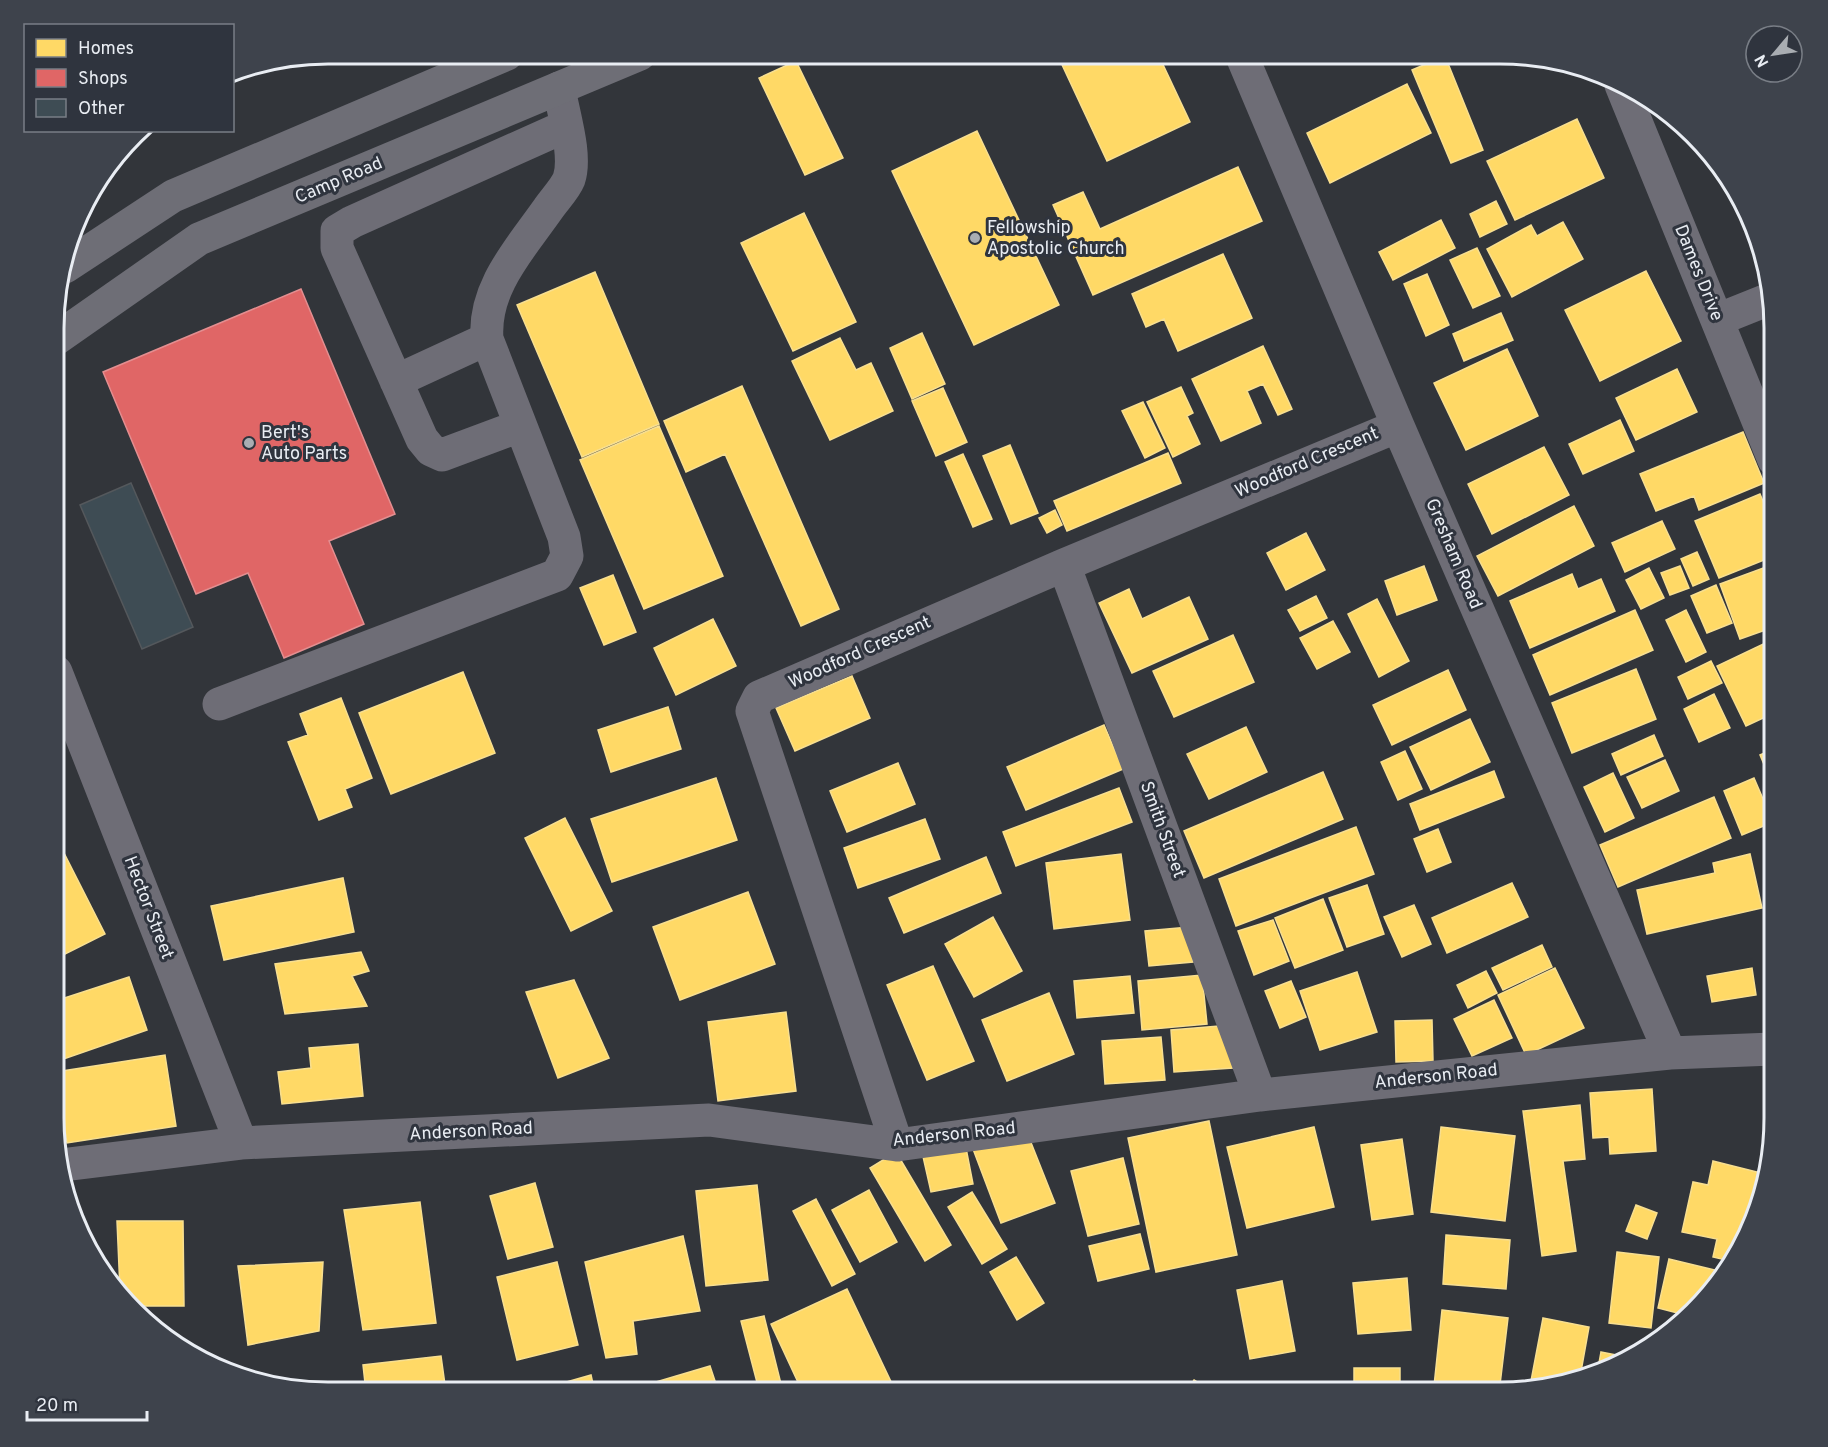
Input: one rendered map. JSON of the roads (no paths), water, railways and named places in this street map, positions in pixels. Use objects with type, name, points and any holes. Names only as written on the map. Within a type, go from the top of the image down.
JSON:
[{"type":"main road","points":[[73,262],[173,196],[483,64]]},
{"type":"main road","name":"Camp Road","points":[[64,333],[199,239],[616,64]]},
{"type":"street","name":"Gresham Road","points":[[1244,64],[1398,426],[1670,1053]]},
{"type":"street","points":[[219,704],[557,575],[567,556],[564,537],[487,339],[486,322],[489,303],[504,271],[568,179],[572,159],[559,88]]},
{"type":"street","name":"Dames Drive","points":[[1626,97],[1764,435]]},
{"type":"street","points":[[520,426],[442,455],[431,450],[422,439],[337,248],[338,231],[352,222],[566,126]]},
{"type":"street","points":[[1717,320],[1762,302]]},
{"type":"street","points":[[396,381],[487,339]]},
{"type":"street","name":"Woodford Crescent","points":[[897,1145],[752,711],[754,704],[759,697],[1064,565],[1398,426]]},
{"type":"street","name":"Smith Street","points":[[1064,565],[1260,1095]]},
{"type":"street","name":"Hector Street","points":[[64,692],[241,1143]]},
{"type":"street","name":"Anderson Road","points":[[69,1164],[241,1143],[709,1120],[897,1145],[1260,1095],[1670,1053],[1764,1049]]},
{"type":"place","name":"Fellowship Apostolic Church","points":[[975,238]]},
{"type":"place","name":"Bert's Auto Parts","points":[[249,443]]}]
